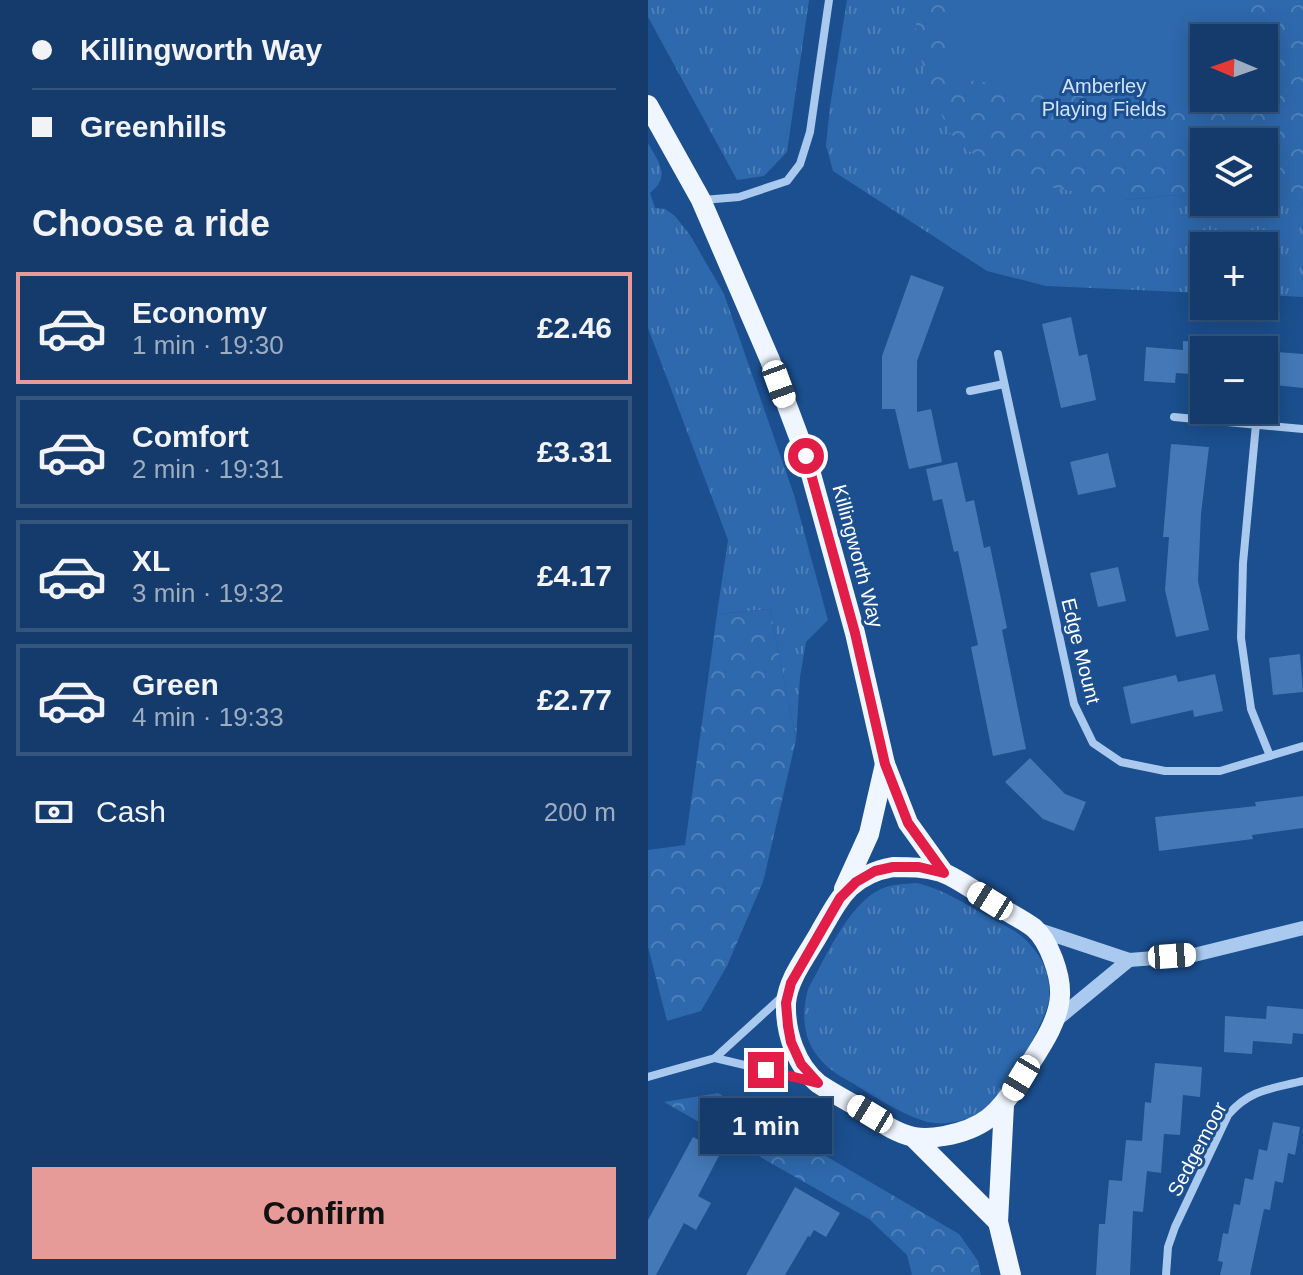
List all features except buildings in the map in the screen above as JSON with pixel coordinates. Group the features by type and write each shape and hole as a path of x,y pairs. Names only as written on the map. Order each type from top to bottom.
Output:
{"main road":[{"name":"Killingworth Way","path":"648,105 701,200 770,360 806,456 857,644 885,764 908,823 944,873"},
{"name":"Killingworth Way","path":"885,764 869,834 840,898 791,983 786,1003 791,1042 801,1064 818,1083 913,1137 998,1222"},
{"name":"Killingworth Way","path":"840,898 856,882 875,871 919,867 944,873 1036,929"},
{"path":"913,1137 931,1139 956,1134 976,1128 991,1118 1004,1105 1053,1023 1060,996 1058,974 1049,950 1036,929"},
{"path":"1004,1105 998,1222 1011,1275"}],"street":[{"path":"701,200 739,197 766,189 787,181 800,164 810,132 829,0"},
{"name":"Edge Mount","path":"998,354 1074,704 1093,743 1121,762 1165,771 1220,771 1303,746"},
{"path":"970,391 1004,384"},
{"path":"1174,417 1190,418"},
{"path":"1270,756 1251,709 1241,638 1243,563 1256,424 1303,429"},
{"name":"Killingworth Way","path":"1036,929 1129,960 1194,955 1303,928"},
{"path":"1053,1023 1129,960"},
{"path":"648,1077 715,1058 789,991"},
{"path":"715,1058 818,1083"},
{"name":"Sedgemoor","path":"1166,1275 1168,1247 1175,1227 1228,1115 1251,1094 1303,1081"}],"green space":[{"path":"648,0 809,0 787,152 764,176 737,180 648,17"},
{"path":"847,0 916,0 916,42 1124,200 1173,195 1186,198 1190,195 1190,216 1278,216 1278,177 1303,205 1303,297 1278,296 1278,232 1190,232 1190,292 1046,286 987,271 833,171 826,145"},
{"name":"Amberley Playing Fields","path":"916,0 1303,0 1303,205 1278,178 1278,128 1190,128 1190,195 1186,198 1173,195 1124,200 1042,186 970,152 949,132 916,43"},
{"path":"953,0 1240,0 1237,24 1190,24 1190,108 943,77"},
{"path":"648,143 661,169 660,181 650,193 655,208 665,209 675,216 690,235 724,294 794,495 828,620 806,642 800,677 796,740 770,609 717,614 728,540 648,328"},
{"path":"770,609 796,740 763,882 727,966 701,1011 667,1021 648,947 648,850 685,845 717,614"},
{"path":"917,883 954,897 1020,935 1041,959 1049,986 1049,999 1041,1023 1003,1089 986,1109 948,1123 913,1117 834,1072 816,1053 804,1018 808,989 830,948 858,907 881,889"},
{"path":"718,1093 959,1234 978,1261 981,1275 912,1275 907,1255 869,1219 664,1102"}],"route":[{"path":"766,1070 818,1083 801,1064 791,1042 786,1003 791,983 840,898 856,882 875,871 919,867 944,873 908,823 885,764 855,633 806,456"}]}
